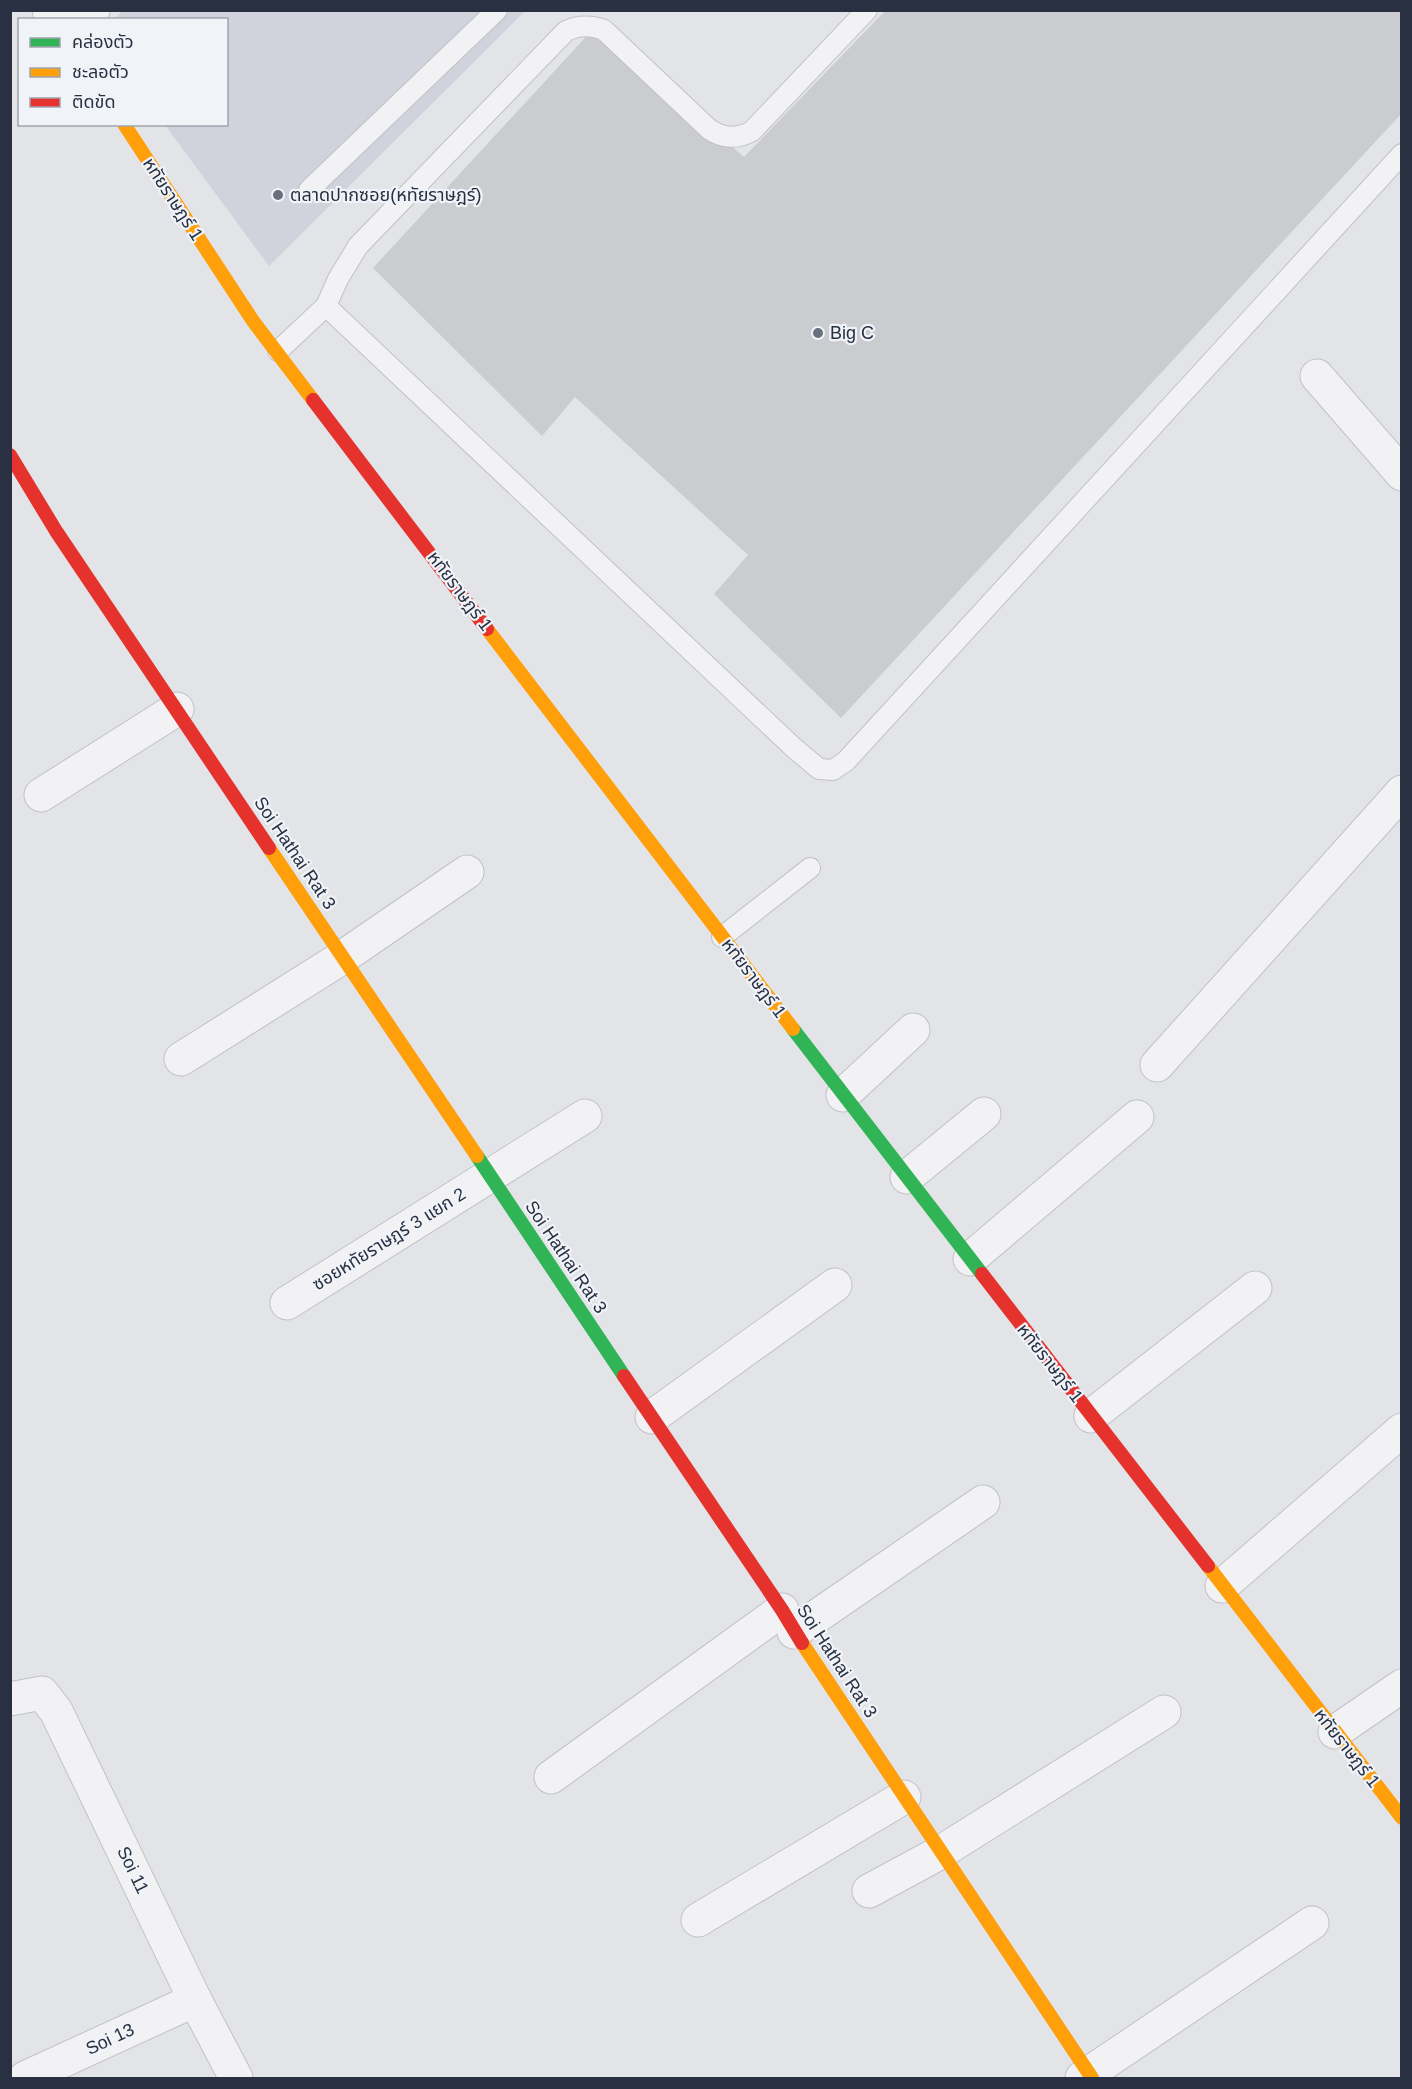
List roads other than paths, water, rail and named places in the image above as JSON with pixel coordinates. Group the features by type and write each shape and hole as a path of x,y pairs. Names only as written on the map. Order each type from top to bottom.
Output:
{"street":[{"name":"หทัยราษฎร์ 1","path":"125,126 253,321 843,1095 1401,1818"},
{"path":"1317,376 1401,474"},
{"name":"Soi Hathai Rat 3","path":"10,455 56,531 652,1417 1088,2077"},
{"path":"41,795 177,709"},
{"path":"1157,1065 1401,792"},
{"path":"182,1059 343,957 467,872"},
{"path":"843,1095 913,1030"},
{"path":"907,1177 984,1114"},
{"name":"ซอยหทัยราษฎร์ 3 แยก 2","path":"287,1303 585,1116"},
{"path":"970,1259 1137,1117"},
{"path":"652,1417 835,1285"},
{"path":"1091,1416 1255,1288"},
{"path":"1222,1586 1401,1430"},
{"path":"551,1777 788,1621 983,1502"},
{"path":"1335,1732 1401,1686"},
{"name":"Soi 11","path":"10,1699 42,1693 56,1710 195,2000 236,2079"},
{"path":"869,1891 941,1852 1164,1712"},
{"path":"698,1920 904,1797"},
{"path":"1088,2077 1312,1923"},
{"name":"Soi 13","path":"25,2079 195,2000"}],"lane":[{"path":"309,189 497,10"},
{"path":"278,351 326,306 338,279 358,246 566,31 580,26 604,30 709,129 718,135 729,137 741,136 752,131 867,10"},
{"path":"326,306 794,748 819,769 833,770 846,761 1401,154"},
{"path":"722,937 810,868"}],"place":[{"name":"ตลาดปากซอย(หทัยราษฎร์)","path":"278,195"},
{"name":"Big C","path":"818,333"}]}
